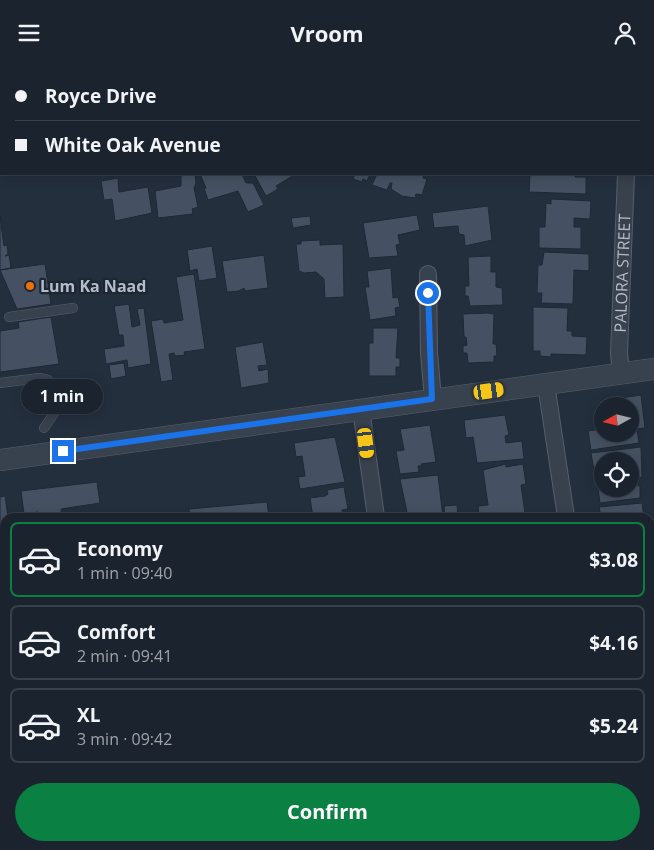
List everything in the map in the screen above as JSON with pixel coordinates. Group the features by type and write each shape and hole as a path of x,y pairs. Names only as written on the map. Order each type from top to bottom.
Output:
{"street":[{"name":"PALORA STREET","path":"621,373 619,353 626,175"},
{"path":"428,273 429,353 432,399"},
{"path":"0,460 654,369"},
{"path":"546,383 565,513"},
{"path":"362,409 375,513"}],"lane":[{"path":"9,317 73,308"},
{"path":"0,383 39,378 48,380 52,385 56,412 44,428"}],"building":[{"path":"181,175 195,175 196,183 194,188 198,207 192,209 193,214 158,218 155,191 181,186"},
{"path":"200,175 242,175 246,183 253,183 264,205 248,212 238,191 208,200 204,188 206,188"},
{"path":"255,175 294,175 276,186 278,189 266,196"},
{"path":"355,175 370,175 367,181 363,179 362,182 353,179"},
{"path":"377,175 424,175 423,178 427,179 422,195 416,194 415,198 402,196 391,189 392,183 390,183 387,190 372,185"},
{"path":"530,175 575,175 575,177 586,177 586,194 529,192"},
{"path":"118,178 119,192 148,187 152,213 115,221 112,199 104,200 101,181"},
{"path":"551,199 591,201 590,219 574,218 574,227 581,227 581,249 539,248 539,227 545,227 546,203 551,204"},
{"path":"488,206 492,240 465,246 464,235 459,234 458,226 434,228 432,213"},
{"path":"417,215 420,230 398,235 400,244 396,245 398,256 369,258 363,223"},
{"path":"0,216 4,246 7,245 8,254 5,256 9,255 11,268 0,270"},
{"path":"310,216 311,225 293,228 291,218"},
{"path":"320,240 320,245 343,244 344,297 325,298 324,279 316,272 304,273 299,271 296,244 301,244 301,241"},
{"path":"212,246 217,278 199,281 197,269 190,271 187,250"},
{"path":"544,252 589,254 589,271 574,270 573,304 541,303 542,293 537,293 538,265 542,265"},
{"path":"264,255 268,288 245,291 244,288 239,291 227,292 222,261"},
{"path":"491,256 491,272 496,272 496,287 502,288 503,305 470,306 468,296 465,296 465,286 469,286 468,257"},
{"path":"45,264 51,304 17,309 0,270"},
{"path":"391,268 393,298 398,297 400,307 395,308 396,316 370,320 365,287 369,287 367,271"},
{"path":"194,274 205,349 184,352 185,355 175,356 174,353 169,354 173,380 161,382 151,321 163,319 164,323 183,320 176,277"},
{"path":"129,304 132,327 140,325 137,309 144,308 151,364 128,368 127,360 106,364 104,349 124,346 123,335 119,335 114,306"},
{"path":"533,307 568,308 567,331 572,331 572,336 587,337 586,355 551,354 551,357 540,356 540,351 533,351"},
{"path":"463,314 494,314 493,344 496,344 497,356 494,356 494,362 468,363 467,353 463,353 463,346 467,345 466,337 464,337"},
{"path":"51,317 59,364 0,372 0,331 19,328 18,322"},
{"path":"373,328 398,328 396,358 400,358 400,367 396,367 396,376 369,376 369,343 373,343"},
{"path":"263,342 267,365 258,366 259,371 268,369 269,383 241,388 235,347"},
{"path":"124,363 126,376 111,379 109,365"},
{"path":"641,395 645,428 639,429 639,397 627,397"},
{"path":"505,415 509,435 505,436 506,443 522,441 524,459 477,463 473,437 466,438 464,420"},
{"path":"430,425 436,462 421,464 422,466 418,466 419,472 400,474 396,451 404,450 400,429"},
{"path":"594,430 594,443 639,443 591,450 588,431"},
{"path":"335,437 345,482 300,489 298,477 305,476 302,456 296,457 294,443"},
{"path":"641,447 642,477 639,478 639,452 599,452"},
{"path":"591,453 594,453 594,471"},
{"path":"506,464 506,467 523,464 526,484 521,485 525,513 479,513 478,506 488,505 483,470"},
{"path":"438,475 443,513 407,513 400,479"},
{"path":"97,482 100,503 61,509 62,513 24,513 21,491"},
{"path":"640,485 640,498 600,503 599,497 639,497"},
{"path":"344,487 348,509 342,510 342,513 312,513 310,498 325,496 328,494 327,490"},
{"path":"5,496 7,513 0,513 0,497"},
{"path":"267,502 268,513 190,513 189,509"},
{"path":"642,503 643,513 600,513 599,507"},
{"path":"457,505 458,513 445,513 444,506"}],"place":[{"name":"Lum Ka Naad","path":"30,286"}],"route":[{"path":"63,451 432,399 428,293"}]}
